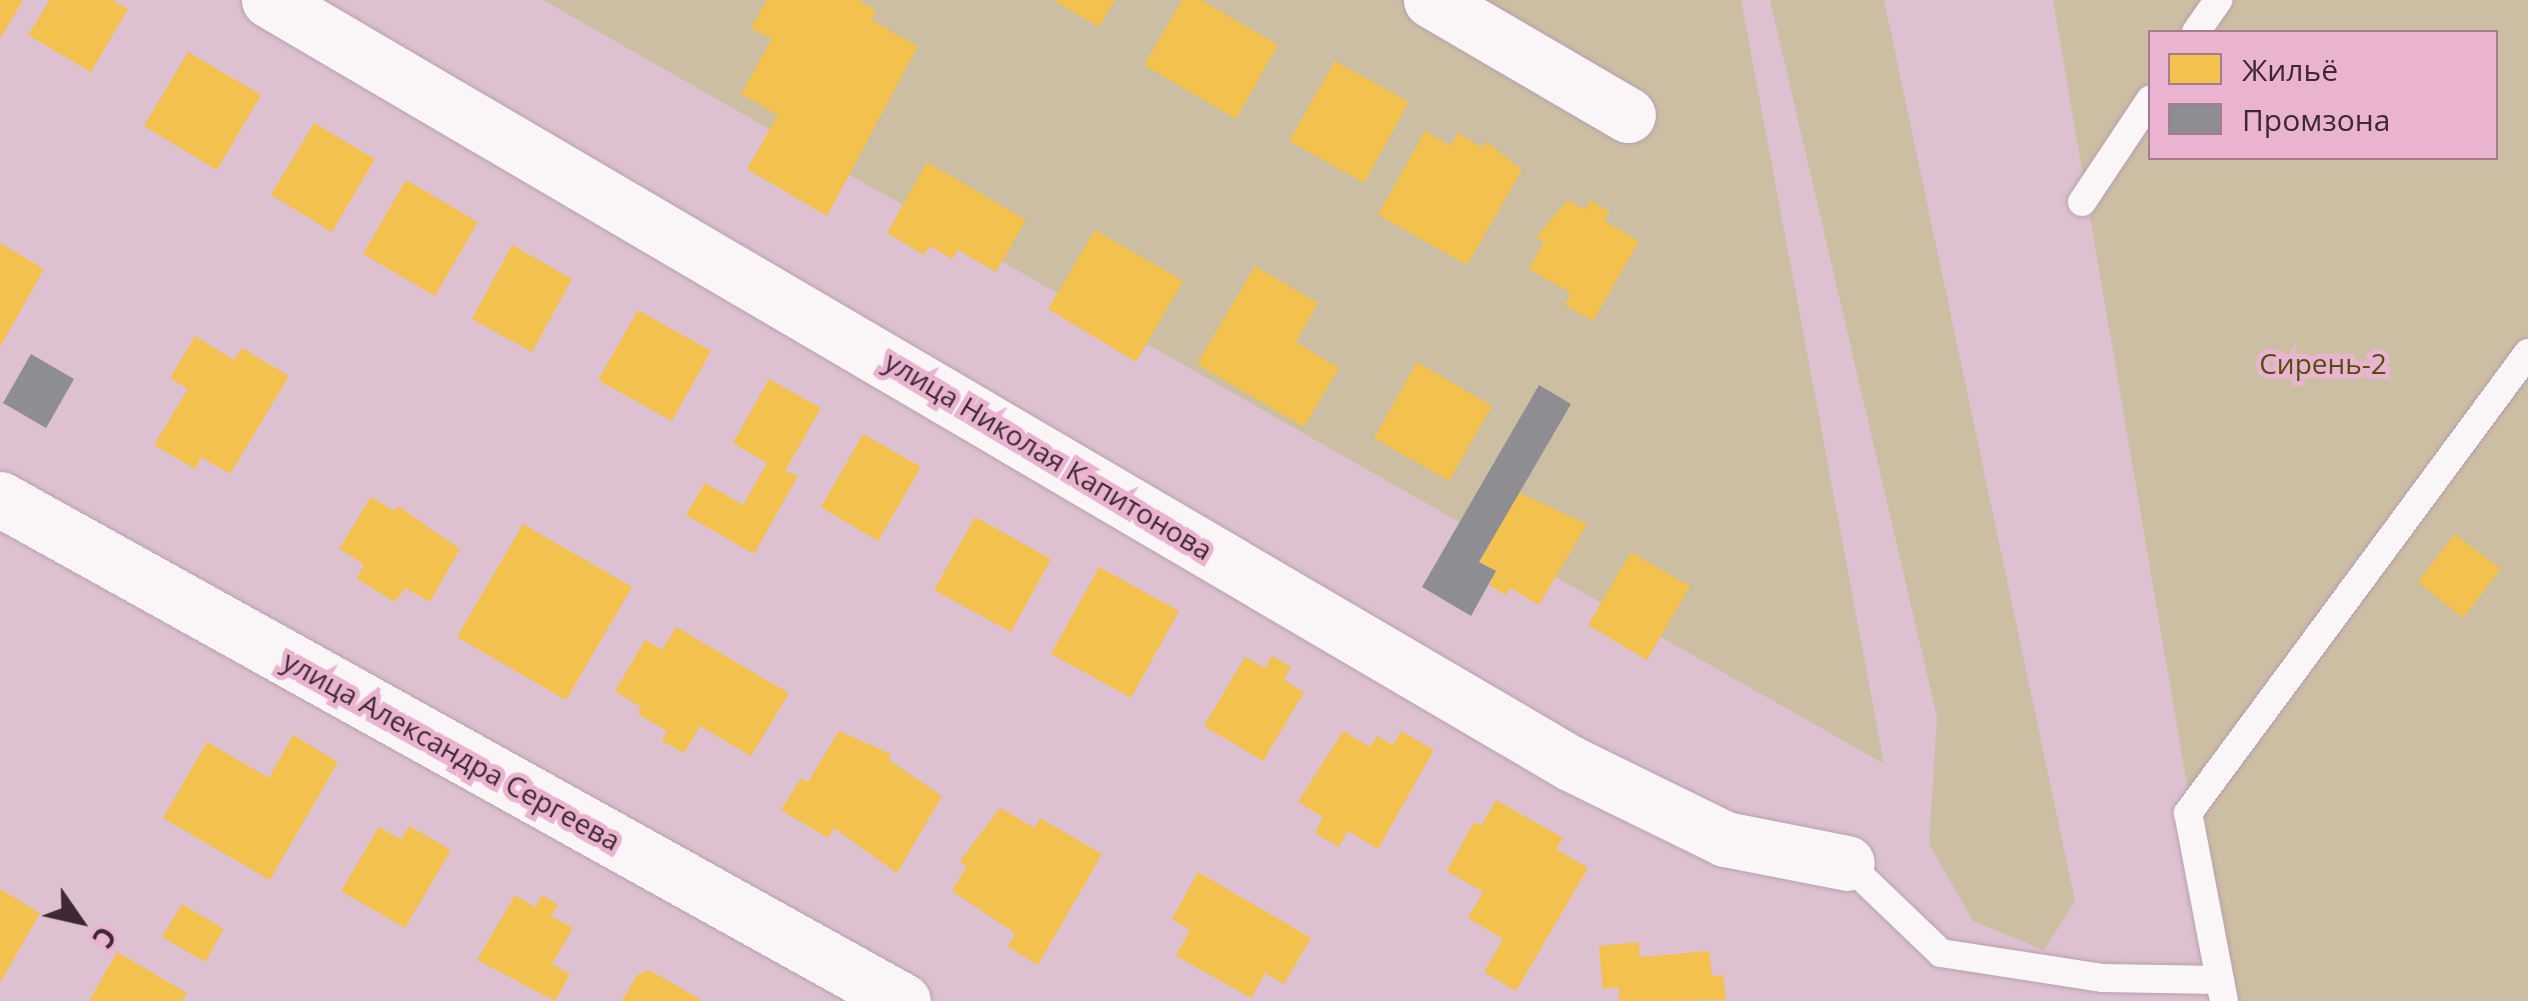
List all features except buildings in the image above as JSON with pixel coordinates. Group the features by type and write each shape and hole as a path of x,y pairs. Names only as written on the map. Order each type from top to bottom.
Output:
{"street":[{"name":"улица Николая Капитонова","path":"269,0 1570,763 1725,838 1848,864"},
{"path":"1432,0 1628,115"},
{"name":"улица Александра Сергеева","path":"0,499 904,1001"}],"lane":[{"path":"2197,30 2218,0"},
{"path":"2082,202 2148,103"},
{"path":"1848,864 1941,953 2103,978 2222,991 2188,813 2528,352"}],"green space":[{"path":"543,0 1741,0 1884,764"},
{"path":"1770,0 1884,0 2075,901 2044,950 1973,921 1929,844 1937,717"},
{"name":"Сирень-2","path":"2053,0 2528,0 2528,1001 2224,1001"}]}
